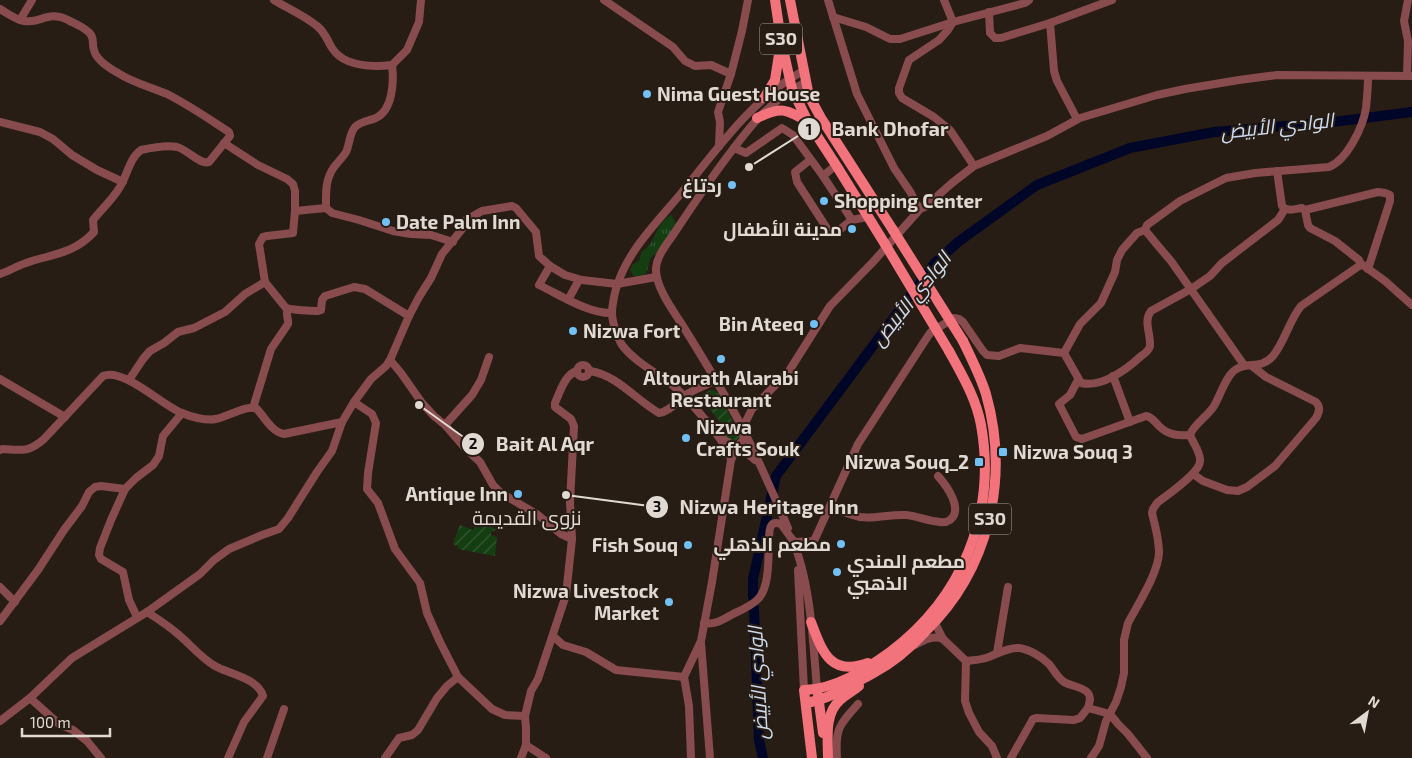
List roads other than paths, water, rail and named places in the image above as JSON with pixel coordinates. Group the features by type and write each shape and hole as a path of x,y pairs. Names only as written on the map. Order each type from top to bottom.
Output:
{"main road":[{"name":"S30","path":"775,0 781,40 792,89 808,122 949,352 970,392 981,424 984,456 984,489 973,539 965,561 948,593 924,621 897,646 872,665 851,677 817,689 804,690"},
{"name":"S30","path":"790,0 809,96 820,118 963,341 985,393 992,419 996,457 995,488 989,523 973,567 956,596 935,623 886,666 818,701 806,703"},
{"path":"764,98 774,80 781,40"},
{"path":"757,118 770,112 784,110 808,122"},
{"path":"811,622 822,649 828,657 837,664 849,668 874,660 897,646"},
{"path":"827,758 828,723 838,701 886,666"},
{"path":"817,689 827,758"},
{"path":"804,690 812,758"}],"street":[{"path":"20,20 32,0"},
{"path":"274,0 317,25 333,50 346,61 354,64 383,66 392,65 407,50 419,22 421,0"},
{"path":"604,0 673,47 685,61 695,66 711,65 731,74"},
{"path":"719,146 720,122 718,112 731,74 748,0"},
{"path":"837,0 829,4 857,94 894,168 916,204 921,208"},
{"path":"944,0 953,22"},
{"path":"833,17 866,27 890,39 900,39 953,22 1025,3 1029,0"},
{"path":"989,12 990,34 995,38 1001,38 1050,23 1112,0"},
{"path":"730,460 743,440 745,423 752,409 789,371 830,306 873,262 921,208 925,207 974,166 1047,136 1077,119 1157,95 1185,89 1250,78 1291,74 1409,76 1408,40 1404,20 1408,0"},
{"path":"0,9 20,20 34,21 54,16 84,29 91,35 94,50 99,60 118,74 169,95 227,130 230,134 206,164 190,153 176,147 140,150 132,161 119,189 93,220 94,232 81,244 75,248 26,263 0,274"},
{"path":"953,22 939,40 909,60 899,93 902,98 934,116 950,130 974,166"},
{"path":"1050,23 1054,71 1057,81 1077,119"},
{"path":"326,208 327,180 346,152 353,130 357,125 378,117 384,111 393,84 392,65"},
{"path":"710,758 701,641 712,582 730,460 729,452 719,436 674,386 626,350 618,336 612,313 617,284 632,254 737,124 764,98 803,70"},
{"path":"1064,353 1080,324 1101,303 1115,272 1116,260 1122,250 1137,233 1145,230 1148,225 1180,201 1226,178 1255,173 1329,167 1340,160 1350,148 1366,110 1368,76"},
{"path":"806,82 774,102 757,118 694,202 660,255 656,268 656,277 666,300 734,412 794,542 805,586 811,622 817,689"},
{"path":"0,122 40,132 53,139 72,155 97,170 123,182"},
{"path":"720,122 726,126 737,124"},
{"path":"734,148 746,153 782,128 793,135 852,220"},
{"path":"224,143 262,168 290,181 294,187 295,211 293,233 267,236 260,240 259,244 265,282 288,309 318,311 325,296 349,288 360,287 409,316"},
{"path":"810,160 795,172 797,182 828,230 834,234 852,220 867,217"},
{"path":"823,176 836,165"},
{"path":"1277,171 1282,206 1289,210 1302,208 1305,210 1378,192 1390,195 1390,201 1368,269"},
{"path":"0,721 30,698 72,658 147,612 200,574 229,549 278,529 288,518 332,451 342,422 354,402 371,379 390,360 409,316 434,273 442,254 463,228 466,220 472,215 482,211 512,206 519,210 534,228 537,254 550,266 578,280 617,284 656,277"},
{"path":"295,211 326,208 332,213 393,231 431,235 452,242"},
{"path":"1064,353 1081,384 1093,384 1128,368 1148,351 1150,346 1148,317 1151,311 1210,276 1222,263 1278,220 1285,209"},
{"path":"1305,210 1310,228 1335,241 1351,253 1360,263 1412,305"},
{"path":"1145,230 1171,260 1248,365 1266,377 1316,402 1318,405 1319,411 1316,418 1275,466 1238,492 1203,481 1193,474"},
{"path":"1091,758 1099,746 1106,721 1116,702 1124,672 1125,659 1123,648 1126,631 1159,558 1153,509 1157,503 1193,474 1200,464 1201,459 1190,435 1191,431 1208,415 1233,371 1248,365 1259,365 1272,357 1301,306 1359,266 1360,263"},
{"path":"550,266 539,285 593,311 612,313"},
{"path":"568,300 578,280"},
{"path":"129,380 150,351 178,332 194,328 225,312 233,307 245,294 265,282"},
{"path":"253,408 271,348 288,324 288,309"},
{"path":"794,542 814,540 858,444 931,332 954,318 963,322 983,352 988,355 999,356 1020,348 1064,353"},
{"path":"445,425 472,395 481,380 489,357"},
{"path":"390,360 422,404 480,462 493,485 501,493 538,515 561,534 572,539"},
{"path":"521,758 526,745 525,716 531,691 538,679 566,595 572,539 570,502 574,426 571,419 555,408 555,402 569,376 577,371 578,375 584,377 590,371 601,372 659,413 670,408 683,397 716,380"},
{"path":"0,450 27,450 35,447 103,376 110,374 129,380 182,413 206,419 215,419 247,408 253,408 257,409 274,430 284,434 342,422"},
{"path":"1113,376 1130,422"},
{"path":"0,379 64,417"},
{"path":"1078,380 1070,395 1059,404 1076,437 1082,439 1146,416 1149,416 1164,431 1173,435 1190,435"},
{"path":"354,402 372,414 376,423 367,489 378,503 395,549 420,583 427,613 458,677 492,709 505,714 525,716"},
{"path":"734,412 745,412 752,409"},
{"path":"137,617 129,600 123,572 101,559 98,552 125,490 136,478 153,465 159,456 163,436 182,413"},
{"path":"719,436 753,458 763,472"},
{"path":"830,507 859,517 903,515 939,522 949,521 954,516 954,500 946,485 938,476"},
{"path":"0,621 38,570 82,506 89,492 101,486 125,490"},
{"path":"704,623 716,623 759,598 765,586 768,568 769,535 773,524 781,524 794,542"},
{"path":"798,555 804,690"},
{"path":"997,653 1008,587"},
{"path":"0,588 15,602"},
{"path":"147,612 169,625 210,663 246,679 257,686 263,693 263,696 244,722 228,758"},
{"path":"935,623 943,639 966,660 966,700 969,713 980,732 992,746 997,758"},
{"path":"552,636 564,644 586,652 616,670 684,677"},
{"path":"911,646 932,638 938,637 943,639"},
{"path":"691,758 689,706 684,677 701,641"},
{"path":"966,660 985,658 1010,648 1025,649 1049,664 1060,678 1067,683 1089,694 1088,708 1080,718 1074,720 1034,719 1012,758"},
{"path":"385,758 399,738 412,735 418,730 437,698 458,677"},
{"path":"30,698 59,724 73,730 87,741 100,758"},
{"path":"836,758 836,739 839,728 858,704"},
{"path":"1088,708 1110,714 1147,758"},
{"path":"267,758 284,709"},
{"path":"526,745 546,758"}],"waterway":[{"name":"الوادي الأبيض","path":"753,597 753,579 776,476 934,264 958,242 1037,185 1130,148 1214,132 1333,122 1412,112"},
{"name":"الوادي الأبيض","path":"754,608 759,740 763,758"}],"place":[{"name":"Nima Guest House","path":"647,94"},
{"name":"Bank Dhofar","path":"749,167"},
{"name":"ردتاغ","path":"732,185"},
{"name":"Shopping Center","path":"824,201"},
{"name":"Date Palm Inn","path":"386,222"},
{"name":"مدينة الأطفال","path":"852,229"},
{"name":"Bin Ateeq","path":"814,324"},
{"name":"Nizwa Fort","path":"573,331"},
{"name":"Altourath Alarabi Restaurant","path":"721,359"},
{"name":"Bait Al Aqr","path":"419,405"},
{"name":"Nizwa Crafts Souk","path":"686,438"},
{"name":"Nizwa Souq 3","path":"1003,452"},
{"name":"Nizwa Souq_2","path":"979,462"},
{"name":"Antique Inn","path":"518,494"},
{"name":"Nizwa Heritage Inn","path":"566,495"},
{"name":"مطعم الذهلي","path":"841,544"},
{"name":"Fish Souq","path":"688,545"},
{"name":"مطعم المندي الذهبي","path":"837,572"},
{"name":"Nizwa Livestock Market","path":"669,602"}],"district":[{"name":"نزوى القديمة","path":"527,518"}]}
